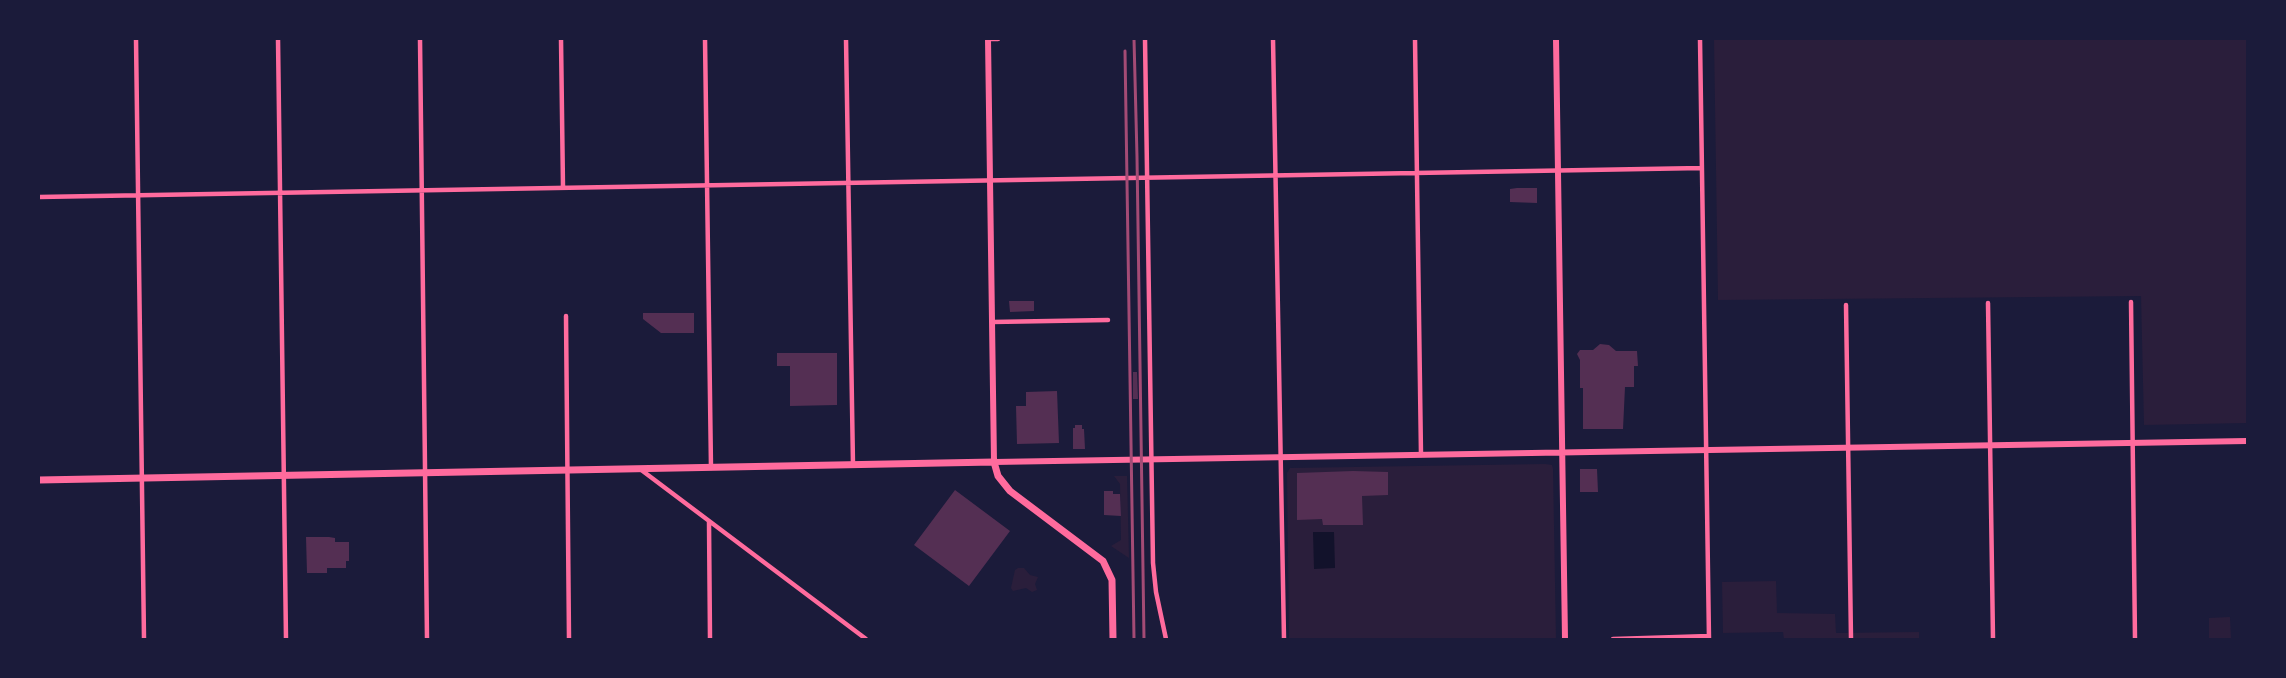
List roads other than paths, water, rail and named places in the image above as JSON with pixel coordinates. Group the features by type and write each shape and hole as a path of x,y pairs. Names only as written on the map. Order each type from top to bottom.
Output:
{"main road":[{"path":"39,480 994,462 998,476 1010,491 1096,555 1110,572 1113,639"}],"street":[{"path":"136,39 144,639"},
{"path":"278,39 286,639"},
{"path":"420,39 427,639"},
{"path":"561,39 563,188"},
{"path":"705,39 711,468"},
{"path":"846,39 853,465"},
{"path":"998,39 988,39 994,462 2247,441"},
{"path":"1145,39 1154,577 1166,639"},
{"path":"1273,39 1284,639"},
{"path":"1415,39 1421,455"},
{"path":"1556,39 1565,639"},
{"path":"1613,639 1709,638 1700,39"},
{"path":"39,197 1702,168"},
{"path":"2131,302 2135,639"},
{"path":"1988,303 1993,639"},
{"path":"1846,304 1851,639"},
{"path":"566,316 569,639"},
{"path":"992,322 1108,320"},
{"path":"640,469 866,639"},
{"path":"709,522 710,639"}],"railway":[{"path":"1134,39 1144,639"},
{"path":"1125,51 1134,639"}]}
